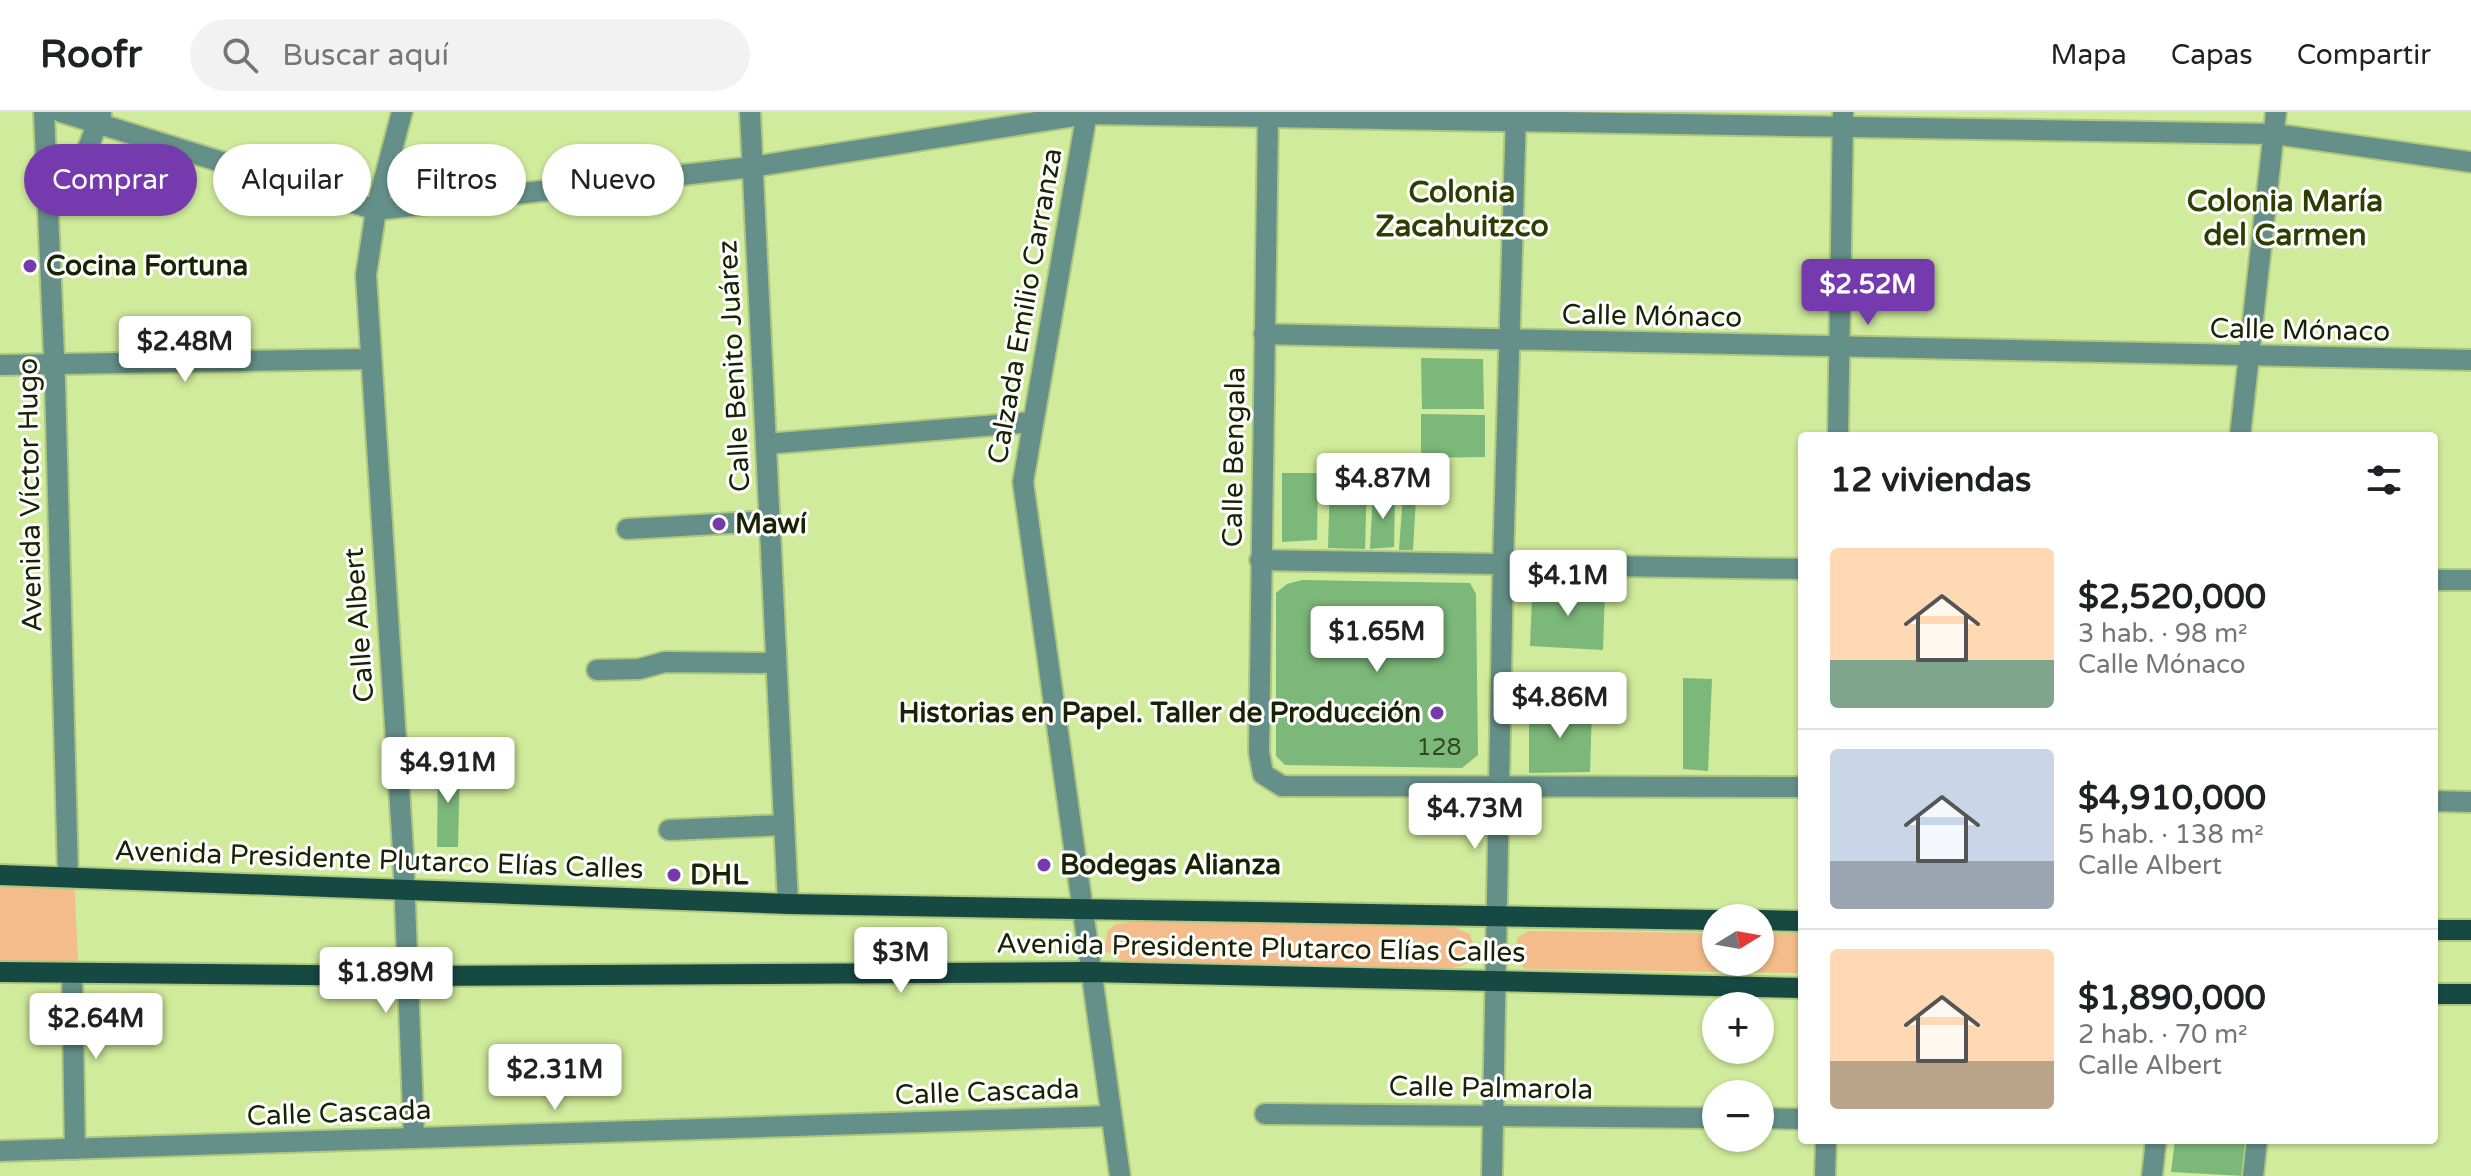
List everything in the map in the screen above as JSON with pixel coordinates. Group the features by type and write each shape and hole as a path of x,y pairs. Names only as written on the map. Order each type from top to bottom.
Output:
{"main road":[{"name":"Avenida Presidente Plutarco Elías Calles","path":"0,875 788,904 1702,920"},
{"path":"1774,920 1798,921"},
{"path":"2438,930 2471,930"},
{"name":"Avenida Presidente Plutarco Elías Calles","path":"0,972 406,976 1090,972 1798,988"},
{"path":"2438,994 2471,994"}],"street":[{"name":"Avenida Víctor Hugo","path":"44,112 46,144"},
{"path":"61,112 100,118 376,210 752,167 1087,113 1268,118 1842,121 2274,134 2471,162"},
{"name":"Calle Albert","path":"402,112 376,210 366,275 404,890 414,1138"},
{"name":"Calle Benito Juárez","path":"750,112 788,904"},
{"path":"2241,432 2276,112"},
{"name":"Calzada Emilio Carranza","path":"1087,113 1023,482 1120,1176"},
{"path":"1492,1176 1515,117"},
{"path":"90,144 100,118"},
{"name":"Calle Bengala","path":"1268,118 1260,560 1259,752 1263,774 1282,786 1499,787"},
{"path":"1838,432 1842,121"},
{"name":"Avenida Víctor Hugo","path":"49,216 68,876"},
{"name":"Calle Mónaco","path":"1264,334 2250,358 2471,360"},
{"path":"0,365 369,359"},
{"path":"766,444 1033,422"},
{"path":"627,529 770,521"},
{"path":"1260,560 1798,569"},
{"path":"2438,580 2471,580"},
{"path":"597,670 639,669 665,662 776,663"},
{"path":"1499,787 1798,787"},
{"path":"2438,801 2471,802"},
{"path":"669,830 784,825"},
{"path":"72,973 75,1149"},
{"name":"Calle Palmarola","path":"1265,1114 1702,1118"},
{"name":"Calle Cascada","path":"0,1151 1111,1116"},
{"path":"1774,1118 1798,1119"},
{"path":"1825,1176 1826,1144"},
{"path":"2152,1176 2156,1144"},
{"path":"2253,1176 2257,1144"}],"shaded area":[{"path":"0,875 74,877 78,961 0,961"},
{"path":"1141,921 1453,927 1470,934 1476,954 1472,960 1459,966 1421,969 1125,962 1104,950 1108,930 1116,924"},
{"path":"1528,931 1702,933 1702,972 1526,969 1515,961 1517,938"},
{"path":"1774,933 1798,933 1798,973 1774,973"}],"building":[{"path":"1421,358 1483,359 1484,409 1422,409"},
{"path":"1421,414 1485,415 1485,457 1421,458"},
{"path":"1282,473 1318,473 1317,540 1282,542"},
{"path":"1330,480 1367,481 1365,549 1328,548"},
{"path":"1373,492 1395,494 1394,547 1370,549"},
{"path":"1403,495 1416,498 1413,550 1399,550"},
{"path":"1302,580 1470,583 1476,594 1478,755 1462,768 1285,765 1276,756 1276,593 1287,584"},
{"path":"1550,585 1605,589 1603,650 1530,646 1532,598"},
{"path":"1683,678 1712,679 1708,771 1683,769"},
{"path":"1529,707 1592,708 1590,772 1529,773"},
{"path":"438,764 460,764 458,847 437,847"},
{"path":"2174,1144 2245,1144 2244,1176 2171,1172"}],"place":[{"name":"Cocina Fortuna","path":"30,266"},
{"name":"Mawí","path":"719,524"},
{"name":"Historias en Papel. Taller de Producción","path":"1437,713"},
{"name":"Bodegas Alianza","path":"1044,865"},
{"name":"DHL","path":"674,875"}],"district":[{"name":"Colonia Zacahuitzco","path":"1462,209"},
{"name":"Colonia María del Carmen","path":"2285,218"}]}
